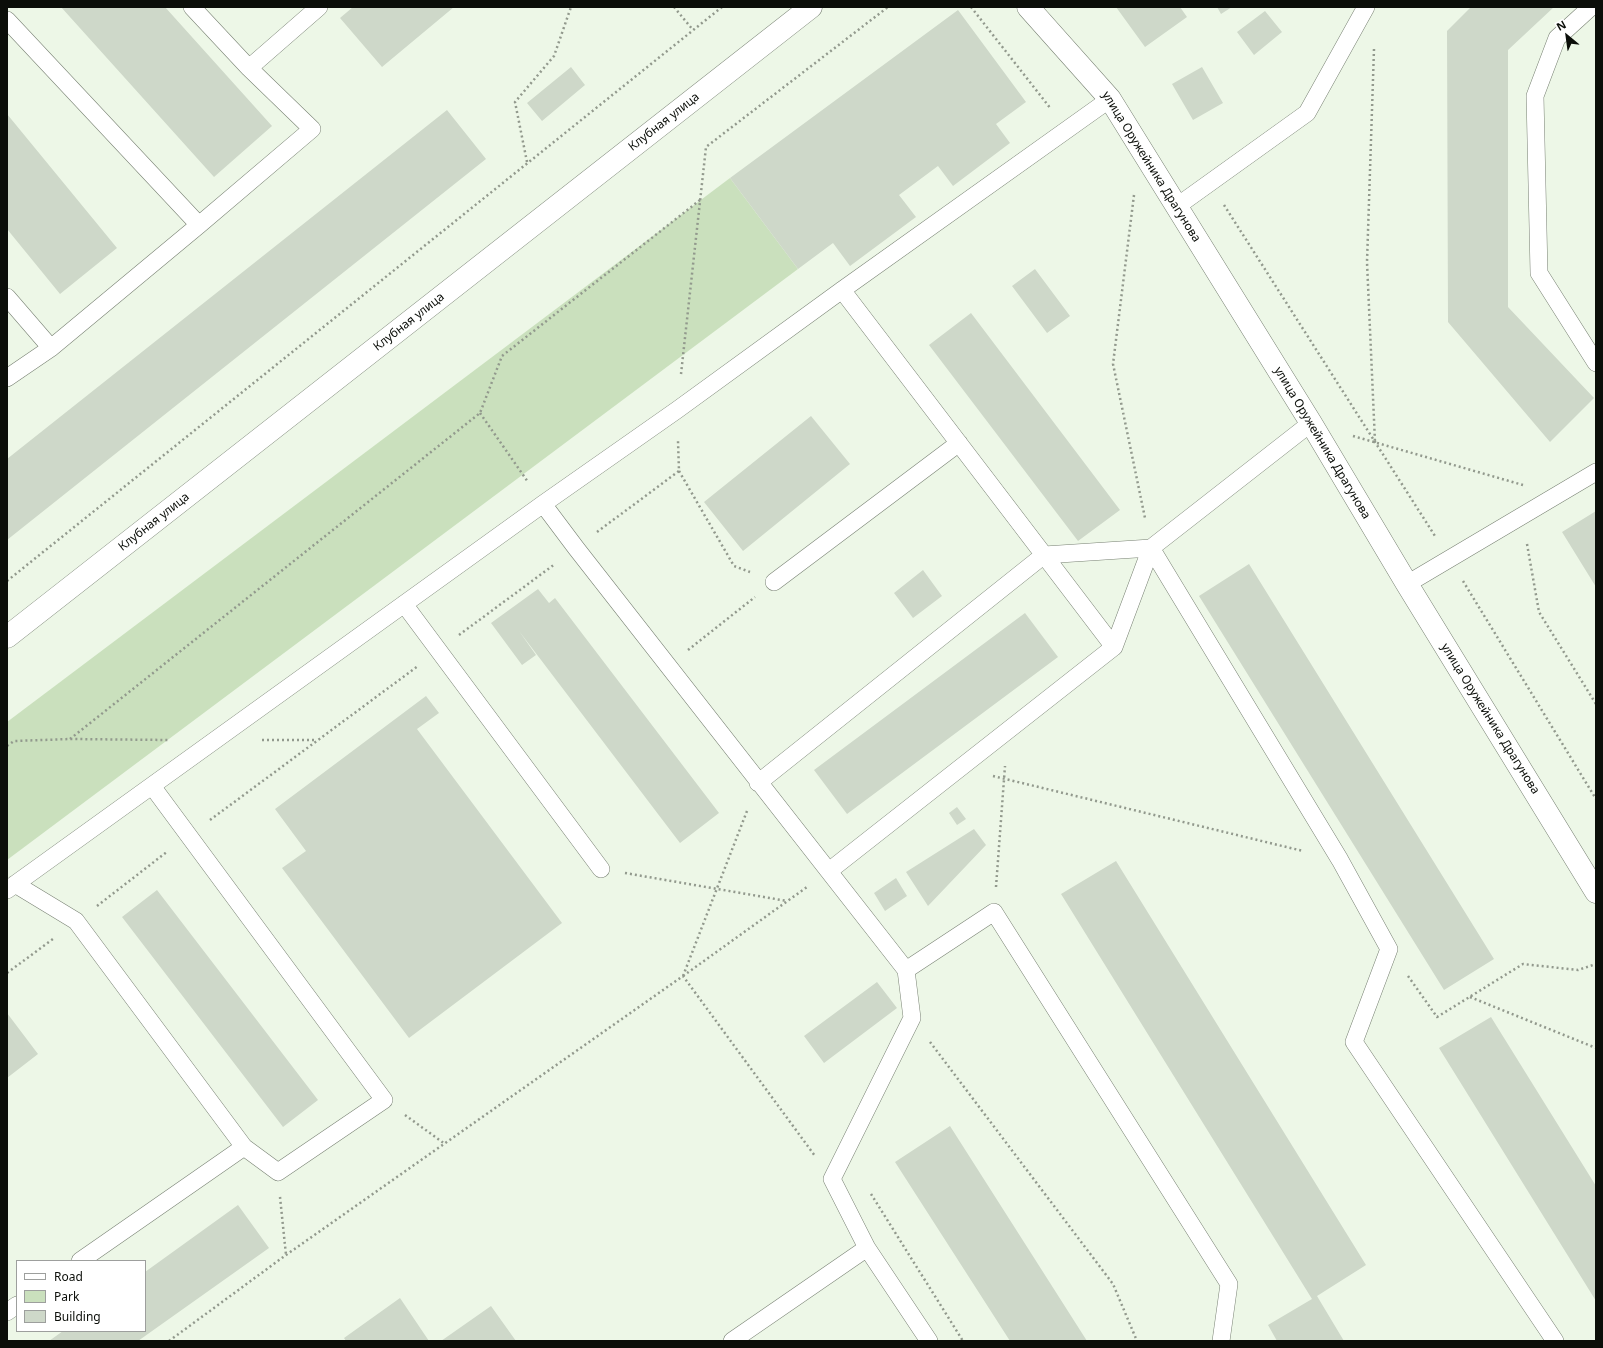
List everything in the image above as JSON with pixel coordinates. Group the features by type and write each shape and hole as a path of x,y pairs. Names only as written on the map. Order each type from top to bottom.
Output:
{"street":[{"name":"Клубная улица","path":"7,637 811,7"},
{"name":"улица Оружейника Драгунова","path":"1028,7 1110,99 1311,423 1407,584 1596,892"}],"lane":[{"path":"7,378 51,348 312,129 249,68 192,7"},
{"path":"249,68 319,7"},
{"path":"1176,206 1306,113 1366,7"},
{"path":"1591,7 1557,38 1535,96 1539,273 1596,363"},
{"path":"7,20 199,225"},
{"path":"152,786 384,1100 278,1172 244,1147 76,921 11,887 543,504 677,410 842,290 1110,99"},
{"path":"842,290 1114,647"},
{"path":"7,297 51,348"},
{"path":"829,871 1114,647 1151,548 1311,423"},
{"path":"774,582 959,443"},
{"path":"1407,584 1596,472"},
{"path":"543,504 758,783 906,970 912,1018 832,1179 867,1248 929,1341"},
{"path":"758,783 1044,555 1151,548"},
{"path":"1151,548 1340,860 1389,949 1354,1042 1555,1341"},
{"path":"404,604 601,869"},
{"path":"906,970 994,912 1229,1284 1221,1341"},
{"path":"81,1260 244,1147"},
{"path":"732,1341 867,1248"},
{"path":"7,1312 16,1306"}],"path":[{"path":"527,162 515,102 554,56 570,7"},
{"path":"674,7 693,30"},
{"path":"7,581 527,162 722,7"},
{"path":"668,666 774,582 734,566 679,471 677,410 706,147 888,7"},
{"path":"970,7 1058,118 1074,125"},
{"path":"1374,47 1367,262 1375,442"},
{"path":"1210,182 1449,559 1596,800"},
{"path":"1134,195 1113,364 1151,548"},
{"path":"70,739 480,414 502,356 701,200"},
{"path":"480,414 543,504"},
{"path":"1311,423 1558,495"},
{"path":"7,973 316,740 679,471"},
{"path":"1521,516 1539,612 1596,704"},
{"path":"994,912 1008,731"},
{"path":"7,746 14,741 70,739 316,740"},
{"path":"960,768 1340,860"},
{"path":"683,976 758,783"},
{"path":"601,869 787,901"},
{"path":"169,1341 286,1256 683,976 829,871"},
{"path":"1389,949 1437,1017 1523,964 1578,970 1596,964"},
{"path":"683,976 832,1179"},
{"path":"1469,997 1596,1048"},
{"path":"912,1018 1113,1284 1137,1341"},
{"path":"384,1100 445,1144"},
{"path":"278,1172 286,1256"},
{"path":"871,1193 963,1341"}],"green space":[{"path":"730,178 798,269 7,860 7,722"}],"building":[{"path":"61,7 165,7 272,126 214,177"},
{"path":"353,7 454,7 382,67 340,18"},
{"path":"1116,7 1180,7 1187,17 1145,47"},
{"path":"1217,7 1232,7 1221,14"},
{"path":"1471,7 1554,7 1508,50 1508,307 1594,398 1550,442 1448,322 1447,31"},
{"path":"958,10 1026,102 996,124 1010,143 953,186 938,166 899,195 916,217 850,266 833,243 798,269 730,178"},
{"path":"1265,11 1282,32 1254,55 1237,32"},
{"path":"571,67 585,85 542,121 527,103"},
{"path":"1202,67 1223,103 1193,120 1172,84"},
{"path":"447,110 486,159 7,540 7,459"},
{"path":"7,114 117,248 60,294 7,229"},
{"path":"1035,269 1070,316 1047,333 1012,286"},
{"path":"971,313 1120,510 1078,541 929,345"},
{"path":"811,416 850,464 743,551 704,502"},
{"path":"1596,511 1596,587 1562,532"},
{"path":"1249,564 1494,959 1444,990 1199,596"},
{"path":"923,570 942,596 913,618 894,593"},
{"path":"538,589 549,603 555,598 719,813 680,843 519,631 536,655 522,665 491,623"},
{"path":"1025,613 1058,657 847,814 814,770"},
{"path":"426,696 439,713 417,729 562,923 409,1038 282,868 306,851 275,809"},
{"path":"957,807 966,819 957,825 949,813"},
{"path":"974,829 986,845 928,906 906,872"},
{"path":"1116,861 1366,1265 1317,1296 1344,1341 1277,1341 1268,1325 1312,1299 1061,894"},
{"path":"896,878 907,896 885,911 874,893"},
{"path":"157,890 318,1100 283,1127 122,917"},
{"path":"877,982 897,1008 824,1063 804,1036"},
{"path":"7,1013 38,1054 7,1078"},
{"path":"1491,1017 1596,1186 1596,1301 1439,1048"},
{"path":"950,1126 1087,1341 1010,1341 895,1162"},
{"path":"238,1205 269,1248 138,1341 49,1341 62,1332 146,1332 146,1271"},
{"path":"400,1298 429,1341 346,1341 344,1338"},
{"path":"491,1306 516,1341 441,1341"}]}
